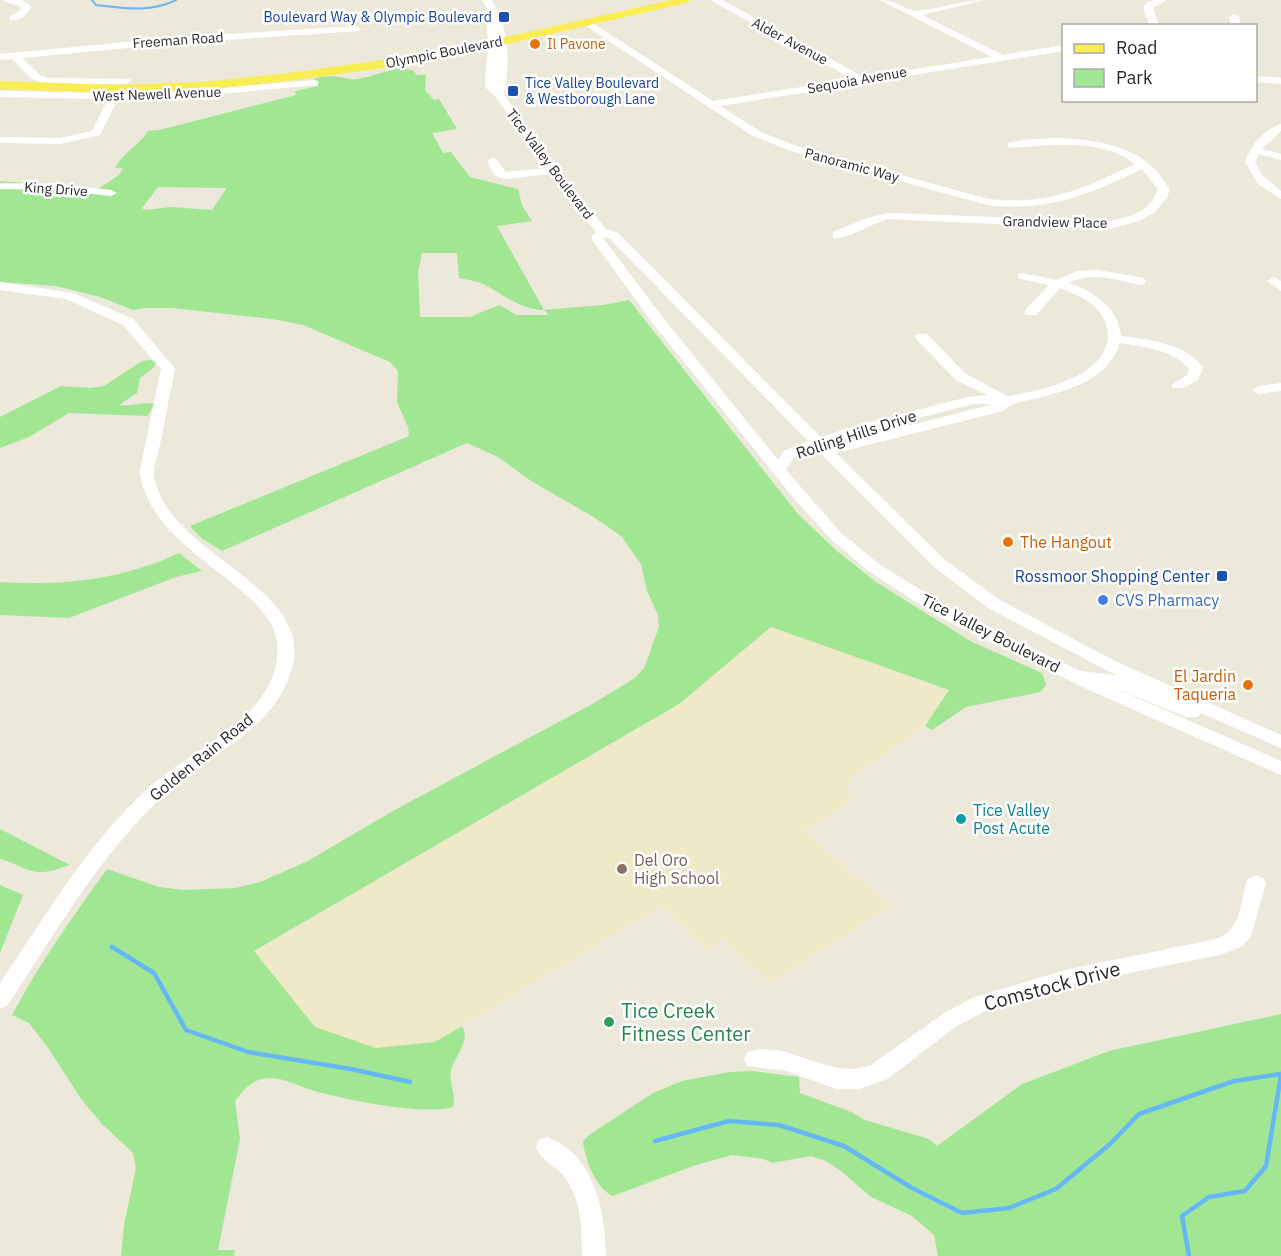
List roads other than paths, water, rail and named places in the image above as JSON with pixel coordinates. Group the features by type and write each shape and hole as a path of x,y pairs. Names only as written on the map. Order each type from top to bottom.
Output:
{"main road":[{"name":"Olympic Boulevard","path":"342,69 660,0"},
{"name":"Olympic Boulevard","path":"0,85 108,89 164,88 249,81 446,54 499,36 585,22 686,0"},
{"path":"446,54 481,50 487,51 490,56"}],"street":[{"path":"7,0 18,1 26,6 24,12 13,18"},
{"path":"487,0 493,12 499,36 500,90"},
{"path":"885,0 1002,57"},
{"path":"914,14 980,0"},
{"path":"1154,24 1148,8 1149,5 1162,0"},
{"name":"Alder Avenue","path":"717,1 862,80"},
{"path":"493,12 491,21 499,36"},
{"name":"Panoramic Way","path":"585,22 757,134 793,148 987,202 1012,206 1046,203 1075,196 1144,164"},
{"name":"Freeman Road","path":"0,57 158,41 356,29"},
{"name":"Tice Valley Boulevard","path":"499,36 490,56 491,88 500,90 554,170 602,232 614,236 939,563 994,604 1073,648 1281,742"},
{"name":"Sequoia Avenue","path":"711,104 1062,48"},
{"path":"16,57 36,77 47,81 126,81"},
{"path":"1257,79 1281,81"},
{"name":"West Newell Avenue","path":"0,94 114,97 209,94 314,83"},
{"path":"0,140 48,142 87,137 96,133 114,97"},
{"path":"1281,127 1263,139 1250,162 1253,173 1264,185 1281,196"},
{"name":"Grandview Place","path":"837,235 871,220 888,216 1109,225 1131,220 1150,212 1161,201 1164,189 1158,177 1144,164 1108,147 1083,142 1056,141 1012,145"},
{"path":"1255,150 1281,157"},
{"path":"492,161 498,173 504,176 554,170"},
{"name":"King Drive","path":"0,186 57,187 111,193"},
{"name":"Tice Valley Boulevard","path":"602,232 597,238 656,318 751,436 823,523 873,567 945,613 1093,685 1281,768"},
{"path":"1031,312 1058,284 1081,275 1096,273 1140,281"},
{"path":"1024,276 1076,290 1104,310 1112,322 1117,339 1174,345 1196,367 1193,377 1178,385"},
{"name":"Golden Rain Road","path":"0,286 69,296 128,322 168,369 147,475 160,509 181,536 273,611 285,637 287,657 279,681 254,717 223,742 179,772 144,803 97,859 0,1000"},
{"path":"922,337 961,378 1007,400"},
{"name":"Rolling Hills Drive","path":"824,447 860,429 972,400 987,398 1007,400 1064,386 1099,369 1112,354 1117,339"},
{"path":"1259,390 1281,387"},
{"name":"Rolling Hills Drive","path":"787,456 796,450 880,438 998,408 1007,400"},
{"path":"794,416 828,429 860,429"},
{"path":"751,436 787,456 779,470"},
{"path":"858,481 852,459 880,438"},
{"path":"1073,648 1078,676 1110,679 1179,709 1202,716 1226,718"},
{"name":"Comstock Drive","path":"755,1059 787,1062 836,1078 860,1079 879,1072 950,1020 979,1004 1069,977 1210,949 1236,940 1244,930 1256,883"},
{"path":"547,1147 575,1171 588,1197 593,1214 594,1256"}],"waterway":[{"path":"92,0 96,5 136,8 156,7 176,0"},
{"path":"112,947 154,973 186,1030 248,1052 351,1069 410,1082"},
{"path":"655,1141 729,1121 779,1125 844,1146 912,1188 962,1213 1009,1208 1056,1189 1110,1144 1139,1114 1234,1081 1281,1074"},
{"path":"1189,1256 1182,1216 1209,1197 1245,1191 1266,1166 1281,1075"}],"place":[{"name":"Boulevard Way & Olympic Boulevard","path":"504,17"},
{"name":"Il Pavone","path":"535,44"},
{"name":"Tice Valley Boulevard & Westborough Lane","path":"513,91"},
{"name":"The Hangout","path":"1008,542"},
{"name":"Rossmoor Shopping Center","path":"1222,576"},
{"name":"CVS Pharmacy","path":"1103,600"},
{"name":"El Jardin Taqueria","path":"1248,685"},
{"name":"Tice Valley Post Acute","path":"961,819"},
{"name":"Del Oro High School","path":"622,869"},
{"name":"Tice Creek Fitness Center","path":"609,1022"}]}
